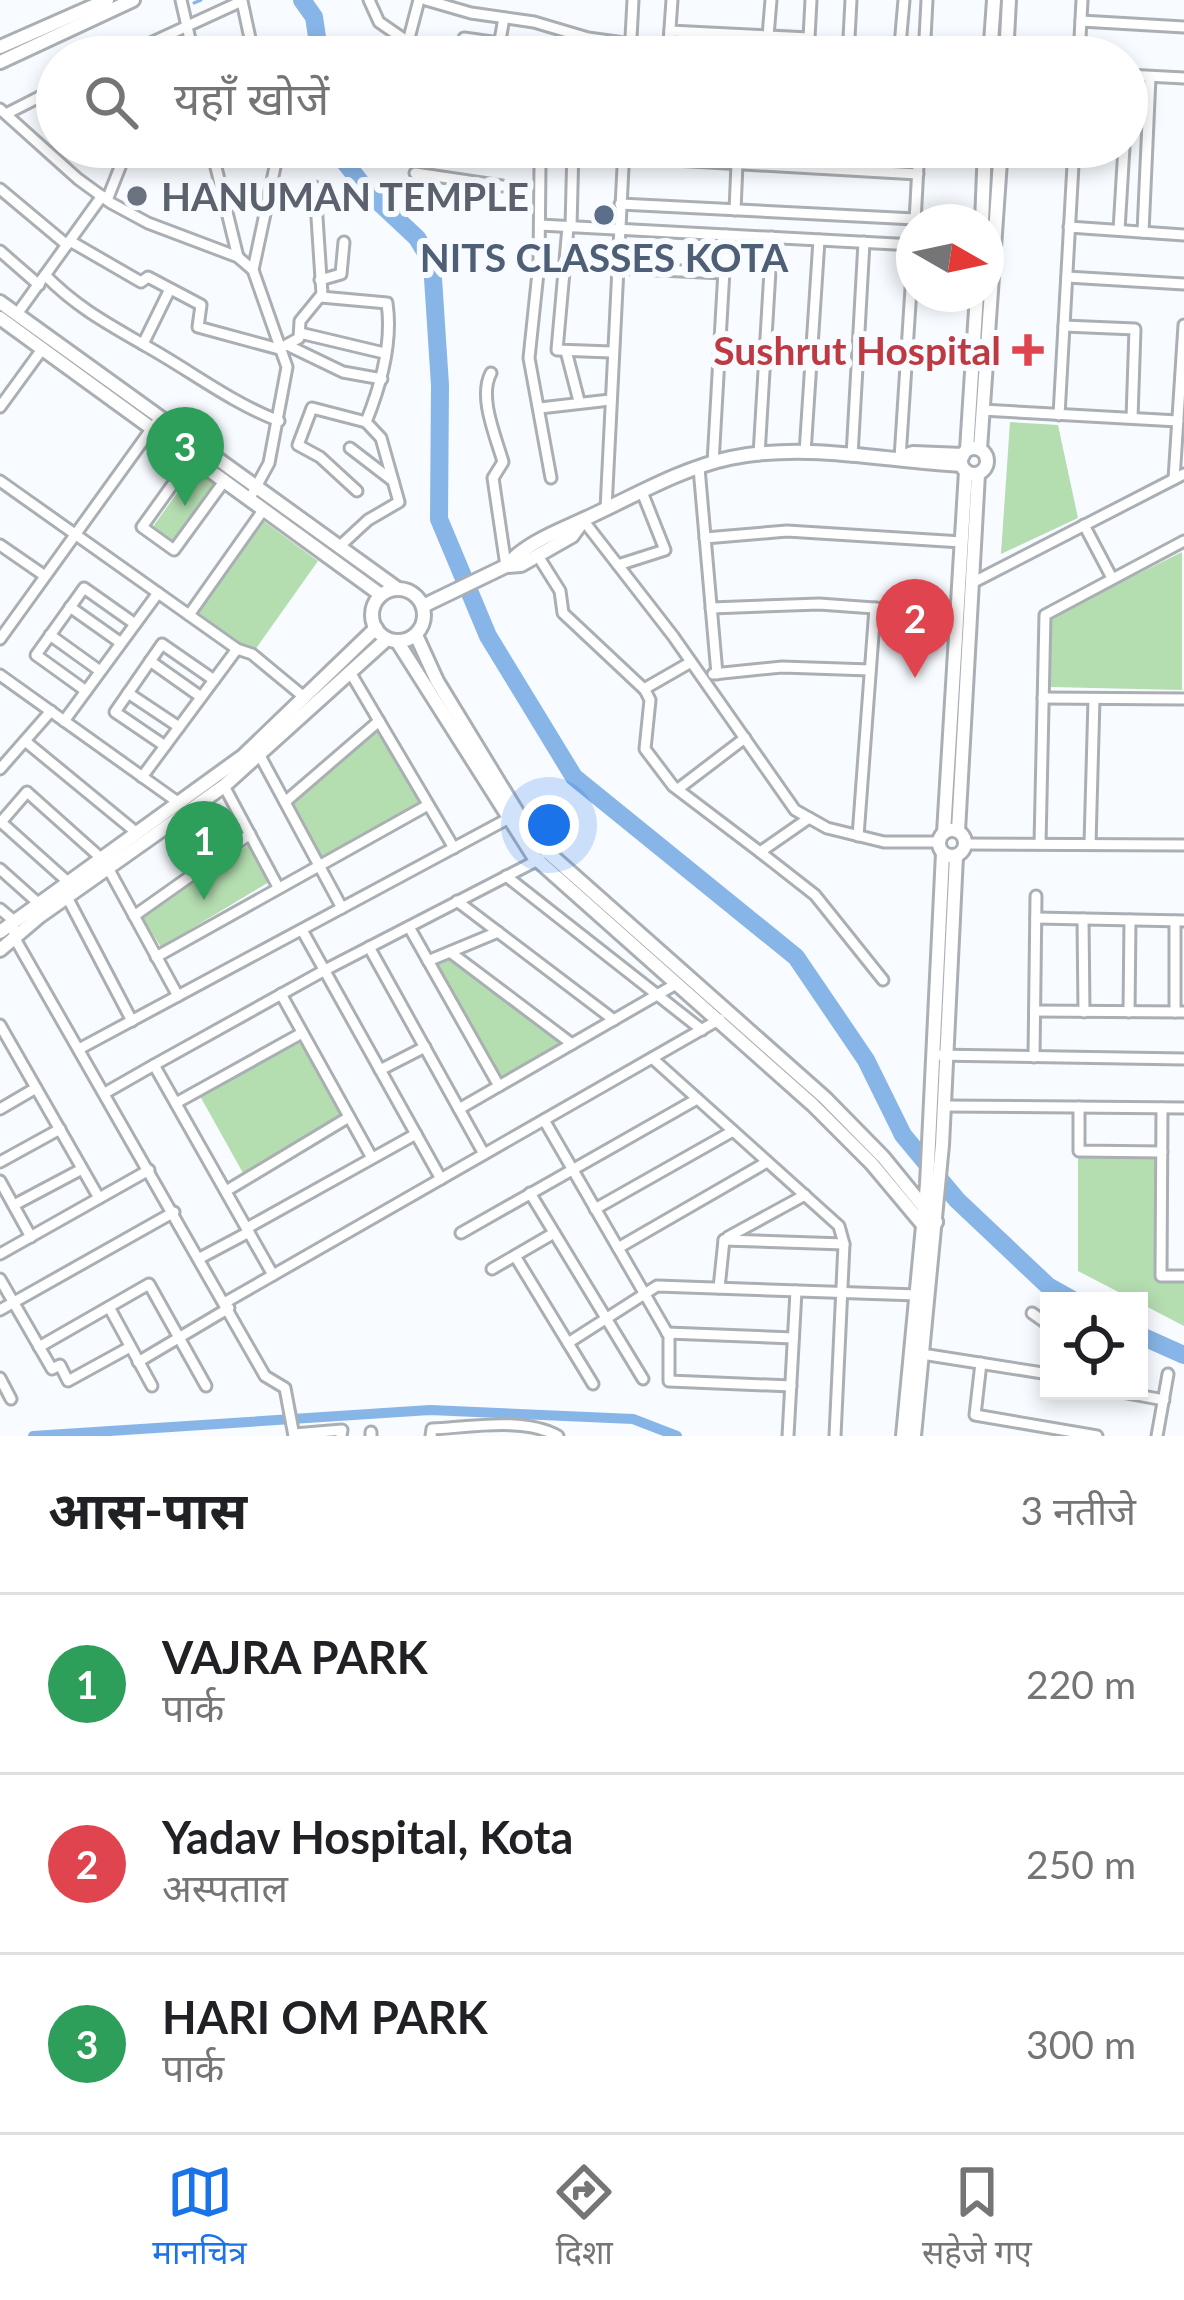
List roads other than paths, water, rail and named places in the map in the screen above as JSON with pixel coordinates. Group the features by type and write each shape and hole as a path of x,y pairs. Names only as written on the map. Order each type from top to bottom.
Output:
{"street":[{"path":"0,47 107,0"},
{"path":"56,36 133,0"},
{"path":"181,0 190,36"},
{"path":"369,0 379,22 394,36"},
{"path":"410,36 423,0 580,36"},
{"path":"632,36 634,0"},
{"path":"670,36 672,0"},
{"path":"670,32 768,36 771,0"},
{"path":"809,36 811,0"},
{"path":"849,36 851,0"},
{"path":"901,36 904,0"},
{"path":"925,36 927,0"},
{"path":"991,36 994,0"},
{"path":"1007,36 1009,0"},
{"path":"1080,36 1082,0"},
{"path":"161,36 242,1 250,36"},
{"path":"501,36 504,18"},
{"path":"1081,21 1184,27"},
{"path":"0,62 36,45"},
{"path":"1148,121 1150,76 1184,78"},
{"path":"36,97 3,112 36,141"},
{"path":"67,168 148,224 238,257 253,270 287,367 269,463 253,493"},
{"path":"5,319 42,280 105,198 119,168"},
{"path":"216,168 238,257"},
{"path":"253,270 275,168"},
{"path":"540,168 529,358 551,478"},
{"path":"572,168 557,350 611,352"},
{"path":"606,509 623,168"},
{"path":"735,210 737,168"},
{"path":"817,168 918,173"},
{"path":"916,204 918,168"},
{"path":"983,204 984,168"},
{"path":"951,843 971,583 969,461 982,410 999,168"},
{"path":"1059,415 1073,168"},
{"path":"1119,230 1123,168"},
{"path":"1143,232 1146,168"},
{"path":"415,173 502,186"},
{"path":"300,333 300,321 321,297 315,187"},
{"path":"0,189 68,243 141,283 148,278 201,305 198,327 283,347 343,372 382,379"},
{"path":"620,204 896,220"},
{"path":"540,225 896,243"},
{"path":"1070,227 1184,235"},
{"path":"717,674 705,538 706,466 726,235"},
{"path":"759,455 772,237"},
{"path":"805,453 819,240"},
{"path":"320,280 340,274 344,242"},
{"path":"852,456 864,242"},
{"path":"0,251 87,313 230,398 279,421"},
{"path":"616,268 724,273"},
{"path":"1067,277 1184,284"},
{"path":"143,344 170,289"},
{"path":"321,297 388,304 382,379 366,422"},
{"path":"0,302 5,319 156,422 225,480 253,493 264,509 381,596"},
{"path":"900,458 910,312"},
{"path":"931,1204 927,1184 940,1055 976,312"},
{"path":"5,319 253,493 340,546 398,589 429,603"},
{"path":"971,583 1179,476 1184,325"},
{"path":"1064,326 1136,329 1132,418"},
{"path":"283,347 300,333"},
{"path":"300,333 384,352"},
{"path":"0,406 43,348"},
{"path":"566,350 579,401"},
{"path":"491,374 486,382 490,415 503,462 493,478 506,566"},
{"path":"540,408 610,400"},
{"path":"340,546 368,520 399,502 381,438 366,422 312,408 298,445 320,457 357,490"},
{"path":"982,410 1178,421"},
{"path":"0,639 156,422"},
{"path":"350,448 393,481"},
{"path":"6,929 224,786 350,672 392,640 416,634 429,603 506,566 516,554 583,520 706,466 759,455 969,461"},
{"path":"193,456 142,526 174,550 225,480"},
{"path":"0,482 237,649 252,654 304,697"},
{"path":"618,565 665,550 643,492"},
{"path":"189,615 264,509"},
{"path":"506,566 521,566 572,536 583,520"},
{"path":"583,520 692,662 771,780 795,810 826,829 884,842 1184,845"},
{"path":"1084,525 1112,578"},
{"path":"705,538 787,532 962,542"},
{"path":"1040,844 1045,615 1184,541"},
{"path":"0,545 45,576"},
{"path":"538,556 560,591 563,613 644,689 650,700 646,749 678,789 815,895 883,980"},
{"path":"86,691 36,656 84,587 135,624"},
{"path":"398,589 381,596 372,614 376,628 392,640 544,857 676,984 824,1098 931,1204"},
{"path":"64,721 158,593"},
{"path":"711,608 776,604 958,614"},
{"path":"70,608 121,643"},
{"path":"858,836 874,608"},
{"path":"0,611 14,620"},
{"path":"105,863 137,833 243,756 376,628"},
{"path":"416,634 513,816"},
{"path":"50,635 100,671"},
{"path":"165,746 115,712 162,644 214,680"},
{"path":"142,777 237,649"},
{"path":"150,661 201,698"},
{"path":"644,689 692,662"},
{"path":"701,676 782,667 871,670"},
{"path":"350,672 454,848"},
{"path":"0,691 4,678 179,803"},
{"path":"128,693 178,728"},
{"path":"1043,698 1184,699"},
{"path":"1090,844 1094,699"},
{"path":"0,769 51,711"},
{"path":"285,802 379,721"},
{"path":"678,789 745,738"},
{"path":"25,741 137,833"},
{"path":"260,754 342,908"},
{"path":"224,786 278,887"},
{"path":"132,1022 68,889 1,822 27,792 105,863 178,997"},
{"path":"156,957 428,805"},
{"path":"79,1049 513,816"},
{"path":"760,852 808,818"},
{"path":"134,916 250,834"},
{"path":"105,1093 280,994 544,857"},
{"path":"544,857 723,1017 929,1224"},
{"path":"0,869 37,902"},
{"path":"506,876 702,1030"},
{"path":"0,950 6,929 37,902 68,889"},
{"path":"1034,1057 1036,896"},
{"path":"458,901 614,1020"},
{"path":"0,909 6,929 265,1376 285,1388 294,1433 342,1430 341,1436"},
{"path":"1035,1012 1179,1012 1180,921 1036,918"},
{"path":"1083,919 1084,1012"},
{"path":"1130,920 1130,1012"},
{"path":"409,926 499,1086"},
{"path":"302,929 441,1179"},
{"path":"428,961 497,932"},
{"path":"369,947 484,1154"},
{"path":"450,952 572,1044"},
{"path":"459,1108 676,984"},
{"path":"280,994 372,1158"},
{"path":"138,1362 273,1275 723,1017"},
{"path":"1,1028 99,1198"},
{"path":"176,1103 302,1033"},
{"path":"380,1070 425,1047"},
{"path":"940,1055 1184,1059"},
{"path":"903,1436 942,1145 940,1055"},
{"path":"652,1058 839,1226 844,1244 835,1436"},
{"path":"154,1065 273,1275"},
{"path":"0,1109 36,1088"},
{"path":"461,1234 697,1099"},
{"path":"944,1106 1184,1108"},
{"path":"1079,1107 1079,1151 1162,1152"},
{"path":"1162,1108 1161,1276 1184,1276"},
{"path":"226,1191 349,1117"},
{"path":"544,1120 667,1333 669,1381 791,1386"},
{"path":"0,1162 60,1129"},
{"path":"596,1209 733,1131"},
{"path":"200,1258 416,1134"},
{"path":"618,1248 767,1162"},
{"path":"14,1205 82,1169"},
{"path":"0,1254 149,1170"},
{"path":"0,1181 31,1237"},
{"path":"530,1193 643,1378"},
{"path":"724,1240 805,1196"},
{"path":"0,1310 174,1212"},
{"path":"492,1269 554,1233"},
{"path":"724,1240 844,1244"},
{"path":"718,1288 724,1240"},
{"path":"515,1256 593,1384"},
{"path":"0,1279 52,1369 60,1365 68,1381 130,1347"},
{"path":"38,1347 149,1284 206,1386"},
{"path":"568,1342 657,1286 922,1295"},
{"path":"788,1436 796,1291"},
{"path":"914,1436 922,1295"},
{"path":"109,1307 152,1386"},
{"path":"1032,1313 1040,1318"},
{"path":"667,1333 793,1338"},
{"path":"922,1354 1040,1373"},
{"path":"981,1363 974,1415 1097,1436"},
{"path":"1157,1436 1168,1374"},
{"path":"0,1378 11,1399"},
{"path":"1148,1397 1164,1400"},
{"path":"431,1436 432,1429 554,1435"}],"waterway":[{"path":"194,3 201,0"},
{"path":"302,0 314,17 317,36"},
{"path":"349,168 417,238 432,263 440,385 439,519 488,636 574,777 796,957 866,1060 903,1135 957,1200 1059,1292"},
{"path":"1148,1339 1184,1355"},
{"path":"33,1436 430,1410 633,1419 677,1436"}],"place":[{"name":"HANUMAN TEMPLE","path":"137,196"},
{"name":"NITS CLASSES KOTA","path":"604,215"},
{"name":"Sushrut Hospital","path":"1028,350"},
{"name":"HARI OM PARK","path":"185,506"},
{"name":"Yadav Hospital, Kota","path":"915,678"},
{"name":"VAJRA PARK","path":"204,900"}]}
